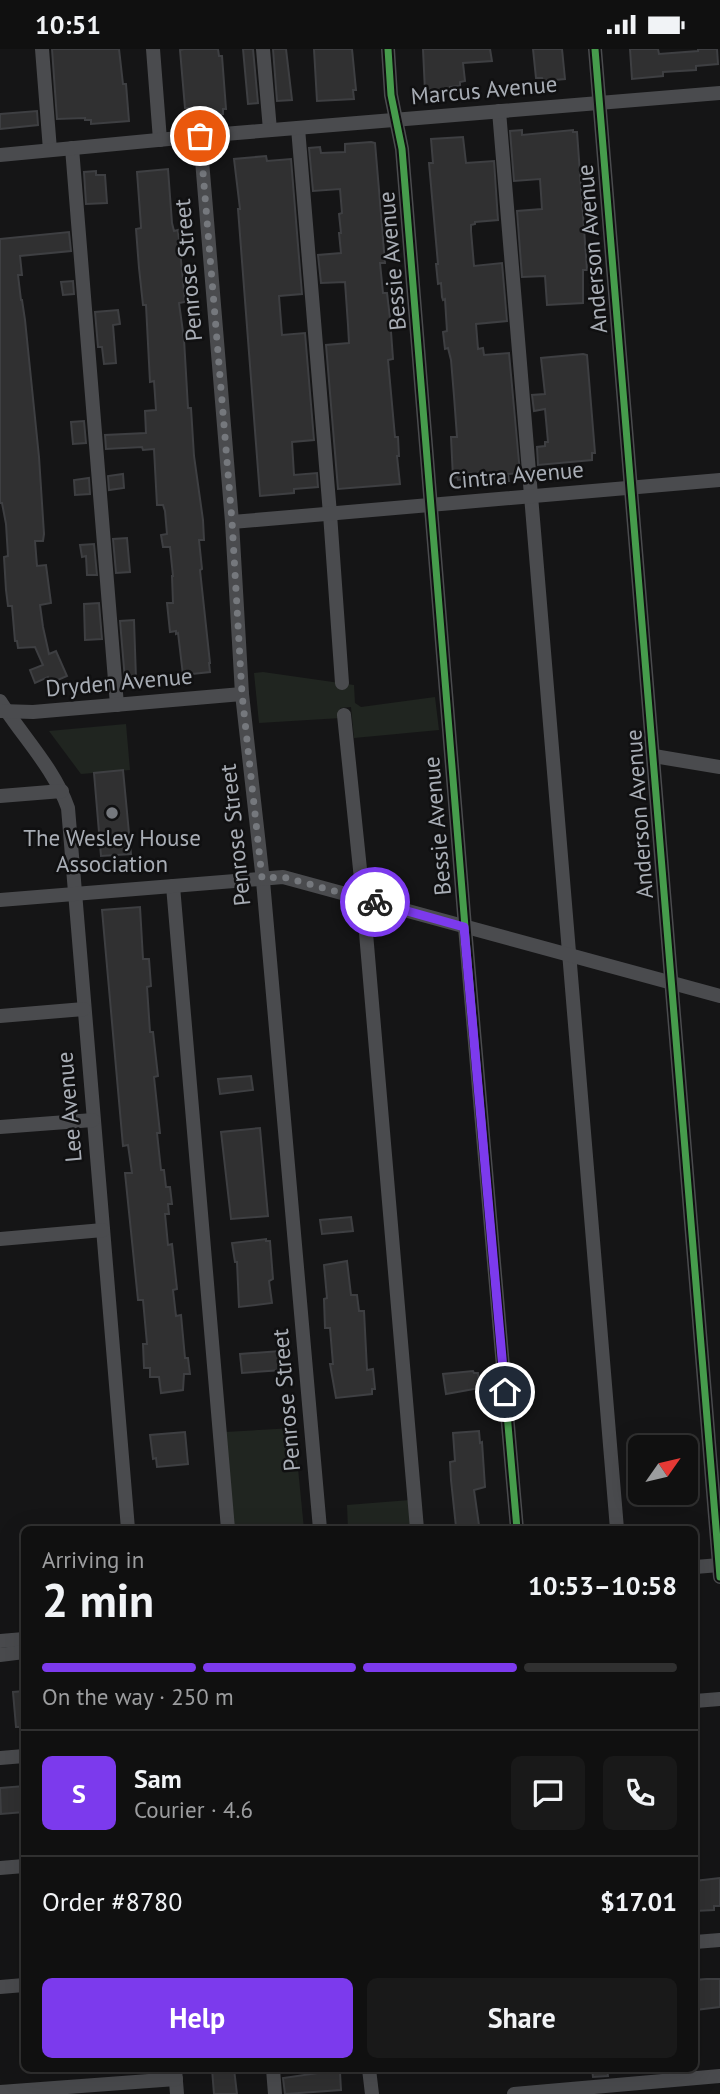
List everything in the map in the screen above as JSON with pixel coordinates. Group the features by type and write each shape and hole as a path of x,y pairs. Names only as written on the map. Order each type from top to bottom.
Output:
{"street":[{"path":"43,49 50,150"},
{"path":"153,49 160,140"},
{"path":"263,49 270,131"},
{"name":"Bessie Avenue","path":"388,49 391,95 402,149 464,927 517,1526"},
{"name":"Anderson Avenue","path":"595,49 720,1569"},
{"name":"Marcus Avenue","path":"0,155 720,93"},
{"path":"499,111 617,1526"},
{"path":"298,128 342,683"},
{"name":"Penrose Street","path":"200,136 232,521 242,694 262,878 320,1526"},
{"path":"72,148 117,705"},
{"name":"Cintra Avenue","path":"232,521 720,480"},
{"name":"Dryden Avenue","path":"2,707 33,712 242,694"},
{"name":"Lee Avenue","path":"2,707 62,791 68,808 128,1526"},
{"path":"344,715 363,898 417,1526"},
{"path":"654,757 720,767"},
{"path":"0,796 62,791"},
{"path":"0,900 283,877 720,996"},
{"path":"173,886 228,1526"},
{"path":"0,1016 83,1009"},
{"path":"0,1127 93,1119"},
{"path":"0,1239 103,1230"},
{"path":"698,1567 720,1569"},
{"path":"0,1641 21,1639"},
{"path":"0,1655 21,1652"},
{"path":"698,1701 720,1699"},
{"path":"0,1758 21,1756"},
{"path":"0,1868 21,1866"},
{"path":"698,1942 720,1940"},
{"path":"0,1987 21,1985"},
{"path":"273,2072 275,2094"},
{"path":"369,2072 372,2094"},
{"path":"514,2094 720,2076"},
{"path":"0,2092 176,2081"}],"shaded area":[{"path":"254,673 354,685 355,703 361,707 435,697 439,730 354,738 351,707 340,708 341,718 259,723"},
{"path":"126,724 130,770 81,774 49,731"},
{"path":"294,1428 304,1526 233,1526 225,1432"},
{"path":"410,1500 412,1526 348,1526 347,1505"}],"building":[{"path":"52,49 119,49 123,84 126,84 129,121 91,124 91,120 85,118 57,119"},
{"path":"218,49 219,56 222,56 226,109 223,109 223,114 190,117 189,108 185,108 180,50"},
{"path":"243,49 253,49 258,103 248,104"},
{"path":"273,49 286,49 292,100 277,101"},
{"path":"314,49 352,49 356,90 353,90 354,99 317,101"},
{"path":"423,49 490,49 492,61 463,63 465,81 460,82 460,86 450,87 450,91 430,94 430,90 425,91"},
{"path":"533,49 562,49 565,79 543,81 542,78 536,78"},
{"path":"630,49 658,49 659,54 717,49 718,64 696,66 696,70 663,72 663,76 632,79"},
{"path":"37,111 38,125 0,129 0,114"},
{"path":"522,130 522,135 573,130 577,132 587,270 583,270 583,303 547,305 545,276 522,277 517,211 542,209 540,179 514,181 510,131"},
{"path":"463,137 466,163 494,161 498,220 475,222 471,225 471,231 474,266 502,263 507,321 476,324 478,349 483,348 484,355 509,353 520,473 508,474 509,481 487,482 486,477 458,480 457,477 453,478 451,437 457,437 454,396 451,360 448,348 445,349 443,332 447,331 445,299 442,297 441,283 438,284 429,163 433,163 431,139"},
{"path":"375,143 385,263 380,263 383,293 387,293 390,318 393,359 388,360 395,437 398,437 400,484 338,489 326,345 349,343 345,282 321,283 318,255 341,253 340,189 313,191 309,148 320,147 321,153 345,152 345,144"},
{"path":"266,156 267,161 291,159 302,294 279,296 282,335 305,333 314,440 292,442 294,475 317,473 318,487 294,489 294,493 260,496 240,209 234,159"},
{"path":"168,169 172,223 174,231 178,230 185,302 179,303 188,408 191,408 194,456 203,520 204,540 199,540 200,570 210,663 210,672 183,675 178,633 170,632 167,603 173,603 173,576 170,547 163,547 161,535 167,534 163,505 157,505 154,449 106,449 105,435 146,433 145,411 156,410 154,381 150,382 146,305 143,305 139,268 136,229 141,226 137,172"},
{"path":"96,171 96,175 105,175 107,203 86,204 84,172"},
{"path":"69,232 71,251 20,256 22,275 18,275 39,457 44,534 43,541 35,541 37,566 46,565 51,603 40,605 49,654 56,651 67,676 51,683 48,677 35,683 30,670 43,665 35,647 18,648 12,606 8,606 6,590 6,524 0,503 0,239"},
{"path":"73,281 74,294 63,295 61,282"},
{"path":"118,310 120,324 113,325 116,363 104,364 102,347 98,347 95,312"},
{"path":"587,355 595,453 592,453 592,460 538,465 537,447 545,446 545,442 548,442 545,409 534,411 532,395 545,394 541,358"},
{"path":"84,421 86,443 73,444 71,422"},
{"path":"123,474 124,488 109,490 108,476"},
{"path":"89,478 90,494 75,495 74,480"},
{"path":"127,538 130,572 116,573 113,539"},
{"path":"94,544 97,575 87,575 86,556 82,557 80,545"},
{"path":"99,603 102,639 85,640 84,604"},
{"path":"134,620 136,679 125,680 120,621"},
{"name":"The Wesley House Association","path":"123,770 131,854 101,856 94,773"},
{"path":"140,907 143,959 149,959 151,986 147,987 150,1032 153,1032 158,1076 154,1077 160,1133 157,1133 161,1170 164,1170 166,1187 170,1187 172,1204 168,1204 169,1214 165,1214 168,1245 172,1244 177,1289 173,1290 176,1316 181,1315 185,1358 188,1358 190,1374 184,1374 183,1390 161,1393 159,1377 150,1377 150,1368 144,1368 143,1344 147,1344 143,1300 138,1300 125,1173 132,1173 128,1145 123,1146 102,910"},
{"path":"251,1076 253,1090 220,1094 218,1079"},
{"path":"260,1128 268,1216 231,1219 221,1132"},
{"path":"351,1217 353,1231 322,1234 320,1220"},
{"path":"266,1239 270,1241 273,1279 269,1281 272,1303 239,1307 237,1262 232,1243"},
{"path":"347,1261 351,1295 357,1295 359,1311 364,1311 367,1370 373,1369 375,1389 372,1389 372,1394 336,1398 330,1364 333,1364 330,1328 325,1328 324,1299 327,1298 324,1265"},
{"path":"280,1351 282,1370 242,1373 240,1354"},
{"path":"473,1371 478,1373 480,1388 446,1394 443,1374"},
{"path":"479,1431 485,1487 474,1490 479,1525 456,1526 450,1462 455,1461 453,1433"},
{"path":"185,1432 188,1464 157,1467 156,1458 153,1459 150,1435"},
{"path":"21,1691 21,1727 16,1727 13,1692"},
{"path":"21,1786 21,1812 1,1814 0,1788"},
{"path":"720,1878 720,1906 714,1906 714,1910 698,1911 698,1881"},
{"path":"720,1979 720,2007 698,2010 698,1980"},
{"path":"212,2072 234,2072 237,2094 214,2094"},
{"path":"340,2072 341,2090 285,2094 283,2078"},
{"path":"592,2072 607,2072 608,2076 593,2077"}],"cycle path":[{"path":"388,49 391,95 402,149 517,1526"},
{"path":"595,49 720,1577"}],"way so far":[{"path":"200,136 232,521 242,694 262,878 283,877 375,902"}],"place":[{"name":"The Wesley House Association","path":"112,813"}],"route":[{"path":"375,902 464,927 505,1392"}]}
